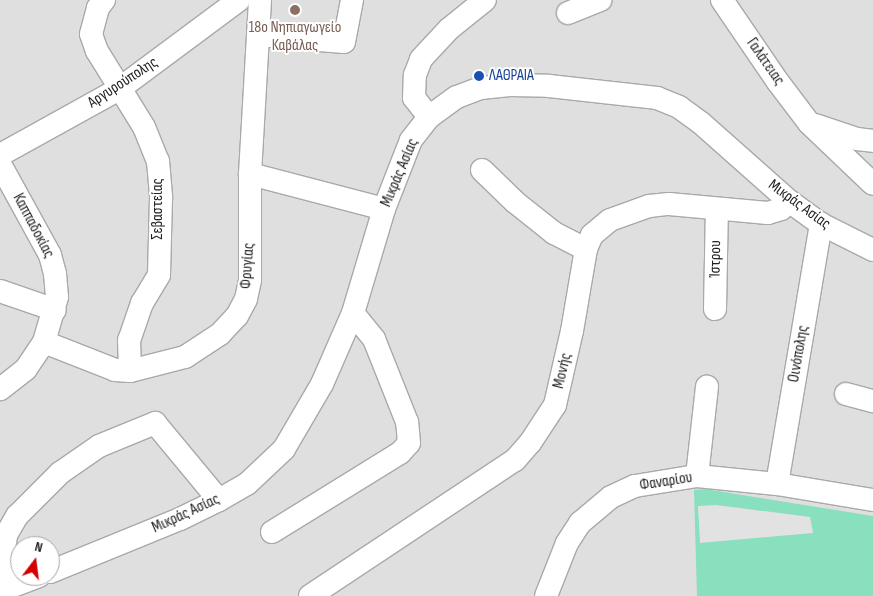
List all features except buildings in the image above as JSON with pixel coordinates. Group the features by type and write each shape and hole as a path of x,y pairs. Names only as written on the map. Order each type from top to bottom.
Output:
{"street":[{"name":"Σεβαστείας","path":"104,0 98,8 91,34 96,51 144,127 158,162 161,198 159,275 142,303 129,340 130,371"},
{"name":"Αργυρούπολης","path":"0,155 119,89 240,0"},
{"name":"Φρυγίας","path":"44,342 115,370 130,371 185,357 220,334 237,316 246,299 250,280 250,174 260,0"},
{"path":"259,34 344,42 352,0"},
{"path":"429,117 414,98 415,75 421,59 449,29 485,0"},
{"path":"568,13 600,0"},
{"name":"Γαλάτειας","path":"722,0 809,124 873,184"},
{"name":"Μικράς Ασίας","path":"60,568 180,519 219,500 247,484 284,449 322,384 354,313 384,210 411,140 429,117 457,97 481,88 510,85 549,86 657,98 679,107 701,123 789,201 821,224 873,250"},
{"path":"809,124 857,139 873,141"},
{"name":"Καππαδοκίας","path":"0,164 50,255 55,274 57,297 55,310 44,342 26,368 0,389"},
{"path":"482,170 515,202 554,233 586,249"},
{"path":"250,174 384,210"},
{"name":"Μονής","path":"310,596 515,460 530,443 555,405 572,331 586,249 592,235 610,220 649,206 669,204 768,213 781,209 789,201"},
{"name":"Ίστρου","path":"715,309 717,209"},
{"name":"Οινόπολης","path":"777,484 821,224"},
{"path":"0,291 55,310"},
{"path":"272,532 400,454 409,443 407,422 374,339 354,313"},
{"path":"697,476 707,387"},
{"path":"846,394 873,401"},
{"path":"3,590 3,557 6,535 17,516 60,473 99,446 155,423 219,500"},
{"name":"Φαναρίου","path":"546,596 568,542 580,523 610,496 635,486 697,476 777,484 873,500"}],"shaded area":[{"path":"0,0 873,0 873,596 0,596"},
{"path":"716,505 810,517 813,533 700,543 698,506"}],"green space":[{"path":"705,489 873,516 873,596 697,596 694,490"}],"place":[{"name":"18ο Νηπιαγωγείο Καβάλας","path":"295,10"},
{"name":"ΛΑΘΡΑΙΑ","path":"479,76"}]}
